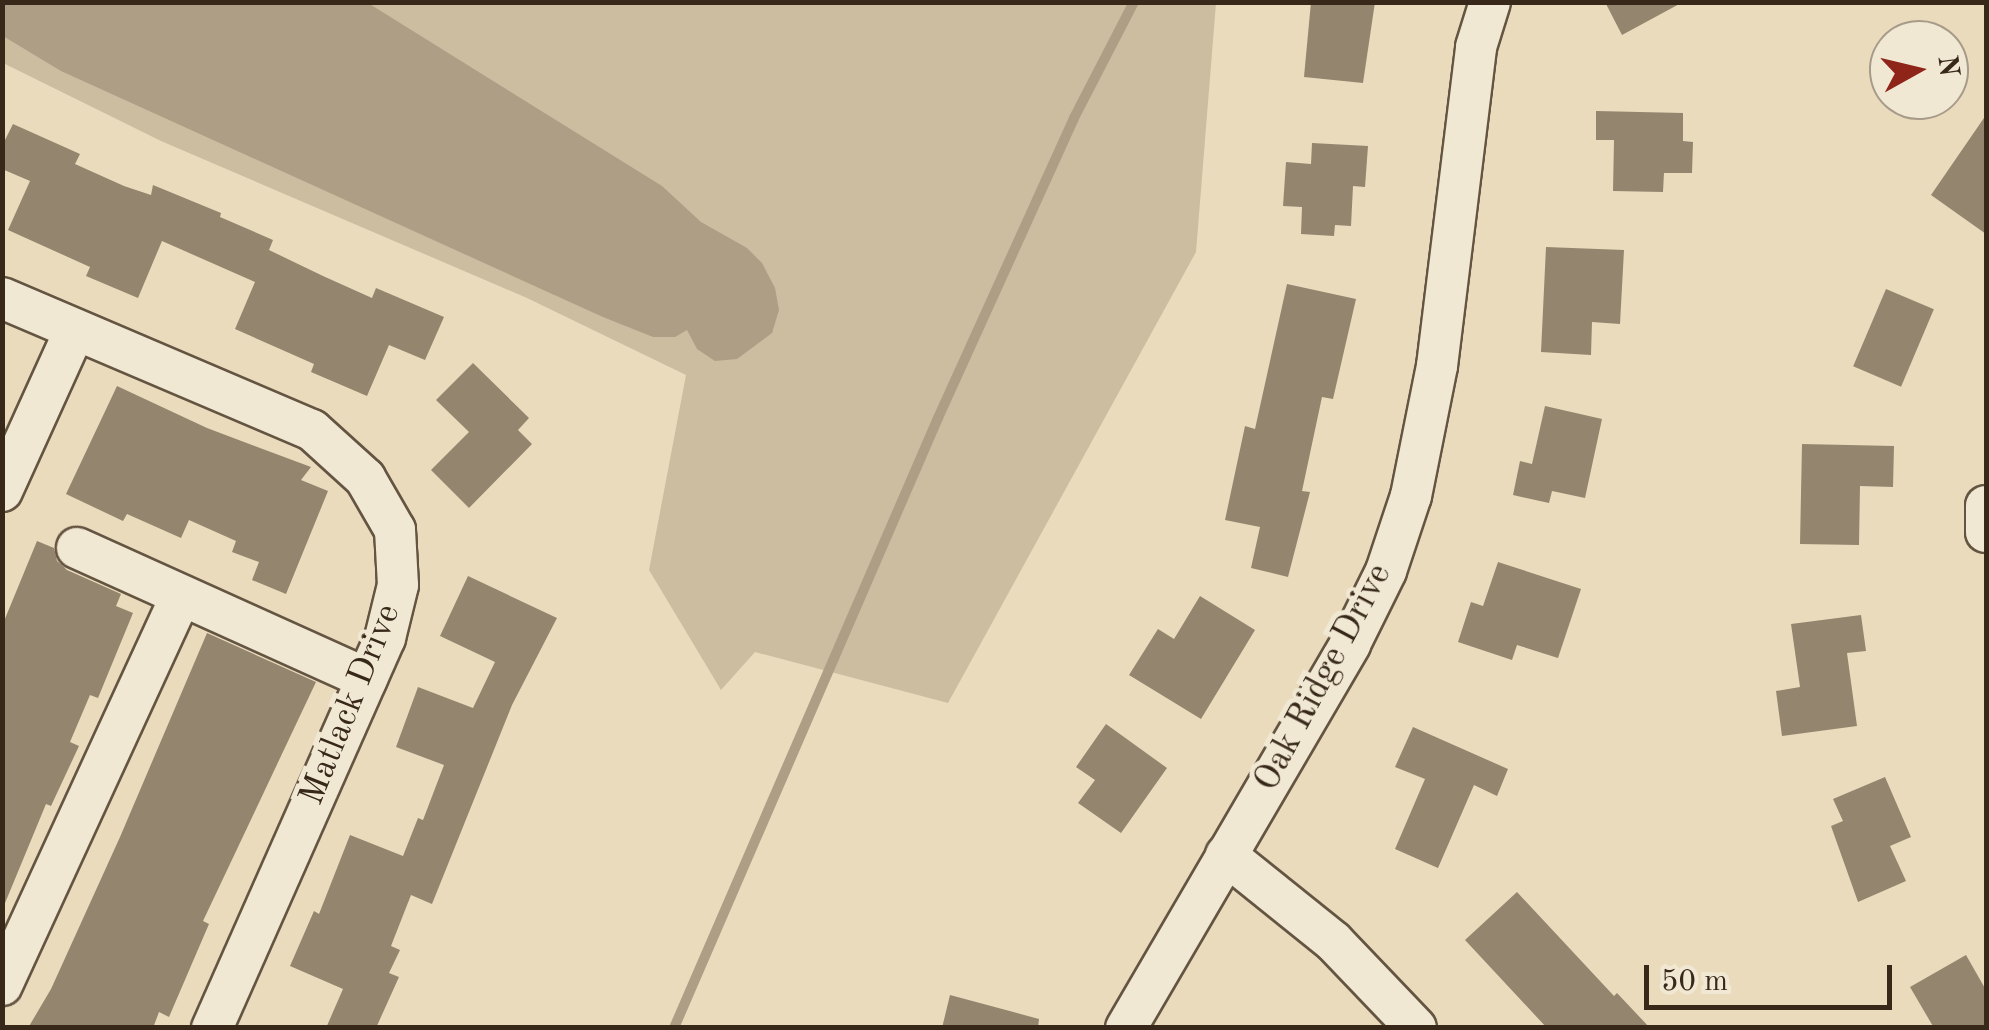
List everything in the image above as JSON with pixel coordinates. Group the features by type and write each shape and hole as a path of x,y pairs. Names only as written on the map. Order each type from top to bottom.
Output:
{"street":[{"name":"Oak Ridge Drive","path":"1126,1028 1350,644 1386,571 1411,496 1437,366 1476,46 1490,2"},
{"name":"Matlack Drive","path":"2,298 312,430 365,478 394,530 398,585 385,638 212,1028"},
{"path":"2,490 75,330"},
{"path":"1986,506 1986,532"},
{"path":"76,548 367,678"},
{"path":"2,985 180,596"},
{"path":"1226,855 1333,940 1416,1028"}],"shaded area":[{"path":"3,2 368,3 662,186 701,222 747,248 762,263 775,288 779,310 772,333 737,359 715,361 697,349 687,330 675,337 653,337 603,317 61,71 3,36"},
{"path":"2,3 1216,3 1196,252 948,703 755,652 721,690 649,570 686,375 527,298 161,141 3,63"}],"building":[{"path":"1311,2 1375,2 1363,83 1304,77"},
{"path":"1605,2 1683,2 1622,35"},
{"path":"1596,111 1683,113 1683,141 1693,142 1692,173 1664,173 1663,192 1613,191 1614,140 1596,140"},
{"path":"1986,115 1986,234 1931,195"},
{"path":"13,124 80,154 75,164 124,186 151,195 153,185 221,213 220,217 273,240 269,250 372,298 376,288 444,317 425,360 389,345 367,396 311,372 314,364 235,329 255,282 162,241 138,298 86,276 90,267 8,230 30,181 2,169 2,146"},
{"path":"1312,143 1368,146 1365,187 1353,186 1351,226 1335,225 1334,236 1301,234 1302,207 1283,206 1286,162 1311,164"},
{"path":"1546,247 1624,250 1620,324 1592,322 1591,355 1541,352"},
{"path":"1287,284 1356,299 1333,399 1322,397 1302,491 1310,492 1288,577 1251,568 1260,527 1225,520 1245,426 1255,429"},
{"path":"1886,289 1934,309 1901,387 1853,366"},
{"path":"473,363 529,418 518,430 532,444 469,508 431,470 469,432 436,400"},
{"path":"117,386 207,428 311,467 301,480 328,491 286,594 252,580 259,562 232,552 236,541 189,520 181,538 127,514 123,521 66,494"},
{"path":"1545,406 1602,419 1585,498 1552,491 1549,503 1513,495 1520,461 1532,464"},
{"path":"1802,444 1894,446 1893,487 1860,486 1859,545 1800,544"},
{"path":"37,541 54,548 57,561 67,570 121,594 116,606 133,613 98,698 90,695 70,742 79,746 51,806 46,804 3,908 2,626"},
{"path":"1498,562 1581,589 1558,658 1517,645 1512,660 1458,642 1471,602 1483,606"},
{"path":"468,576 557,618 512,705 432,904 411,895 391,946 400,950 389,973 399,977 376,1028 326,1028 343,989 290,966 314,911 319,914 350,835 403,856 418,818 423,820 444,765 396,747 418,687 473,708 495,662 440,636"},
{"path":"1200,596 1255,630 1201,719 1129,675 1158,629 1174,639"},
{"path":"1861,615 1866,651 1847,653 1857,726 1782,736 1776,691 1800,687 1791,624"},
{"path":"207,633 316,682 203,921 209,924 169,1017 159,1012 153,1028 28,1028 51,989 120,837"},
{"path":"1106,724 1167,768 1121,833 1078,803 1095,780 1076,767"},
{"path":"1413,727 1508,769 1497,796 1474,785 1438,868 1395,849 1425,779 1395,767"},
{"path":"1885,777 1911,837 1890,846 1906,881 1858,902 1831,826 1843,821 1833,799"},
{"path":"1517,892 1614,996 1617,993 1650,1028 1547,1028 1465,940"},
{"path":"1966,955 1986,990 1986,1028 1934,1028 1910,987"},
{"path":"950,995 1039,1019 1038,1028 942,1028"}],"waterway":[{"path":"674,1028 938,418 1074,118 1134,2"}]}
